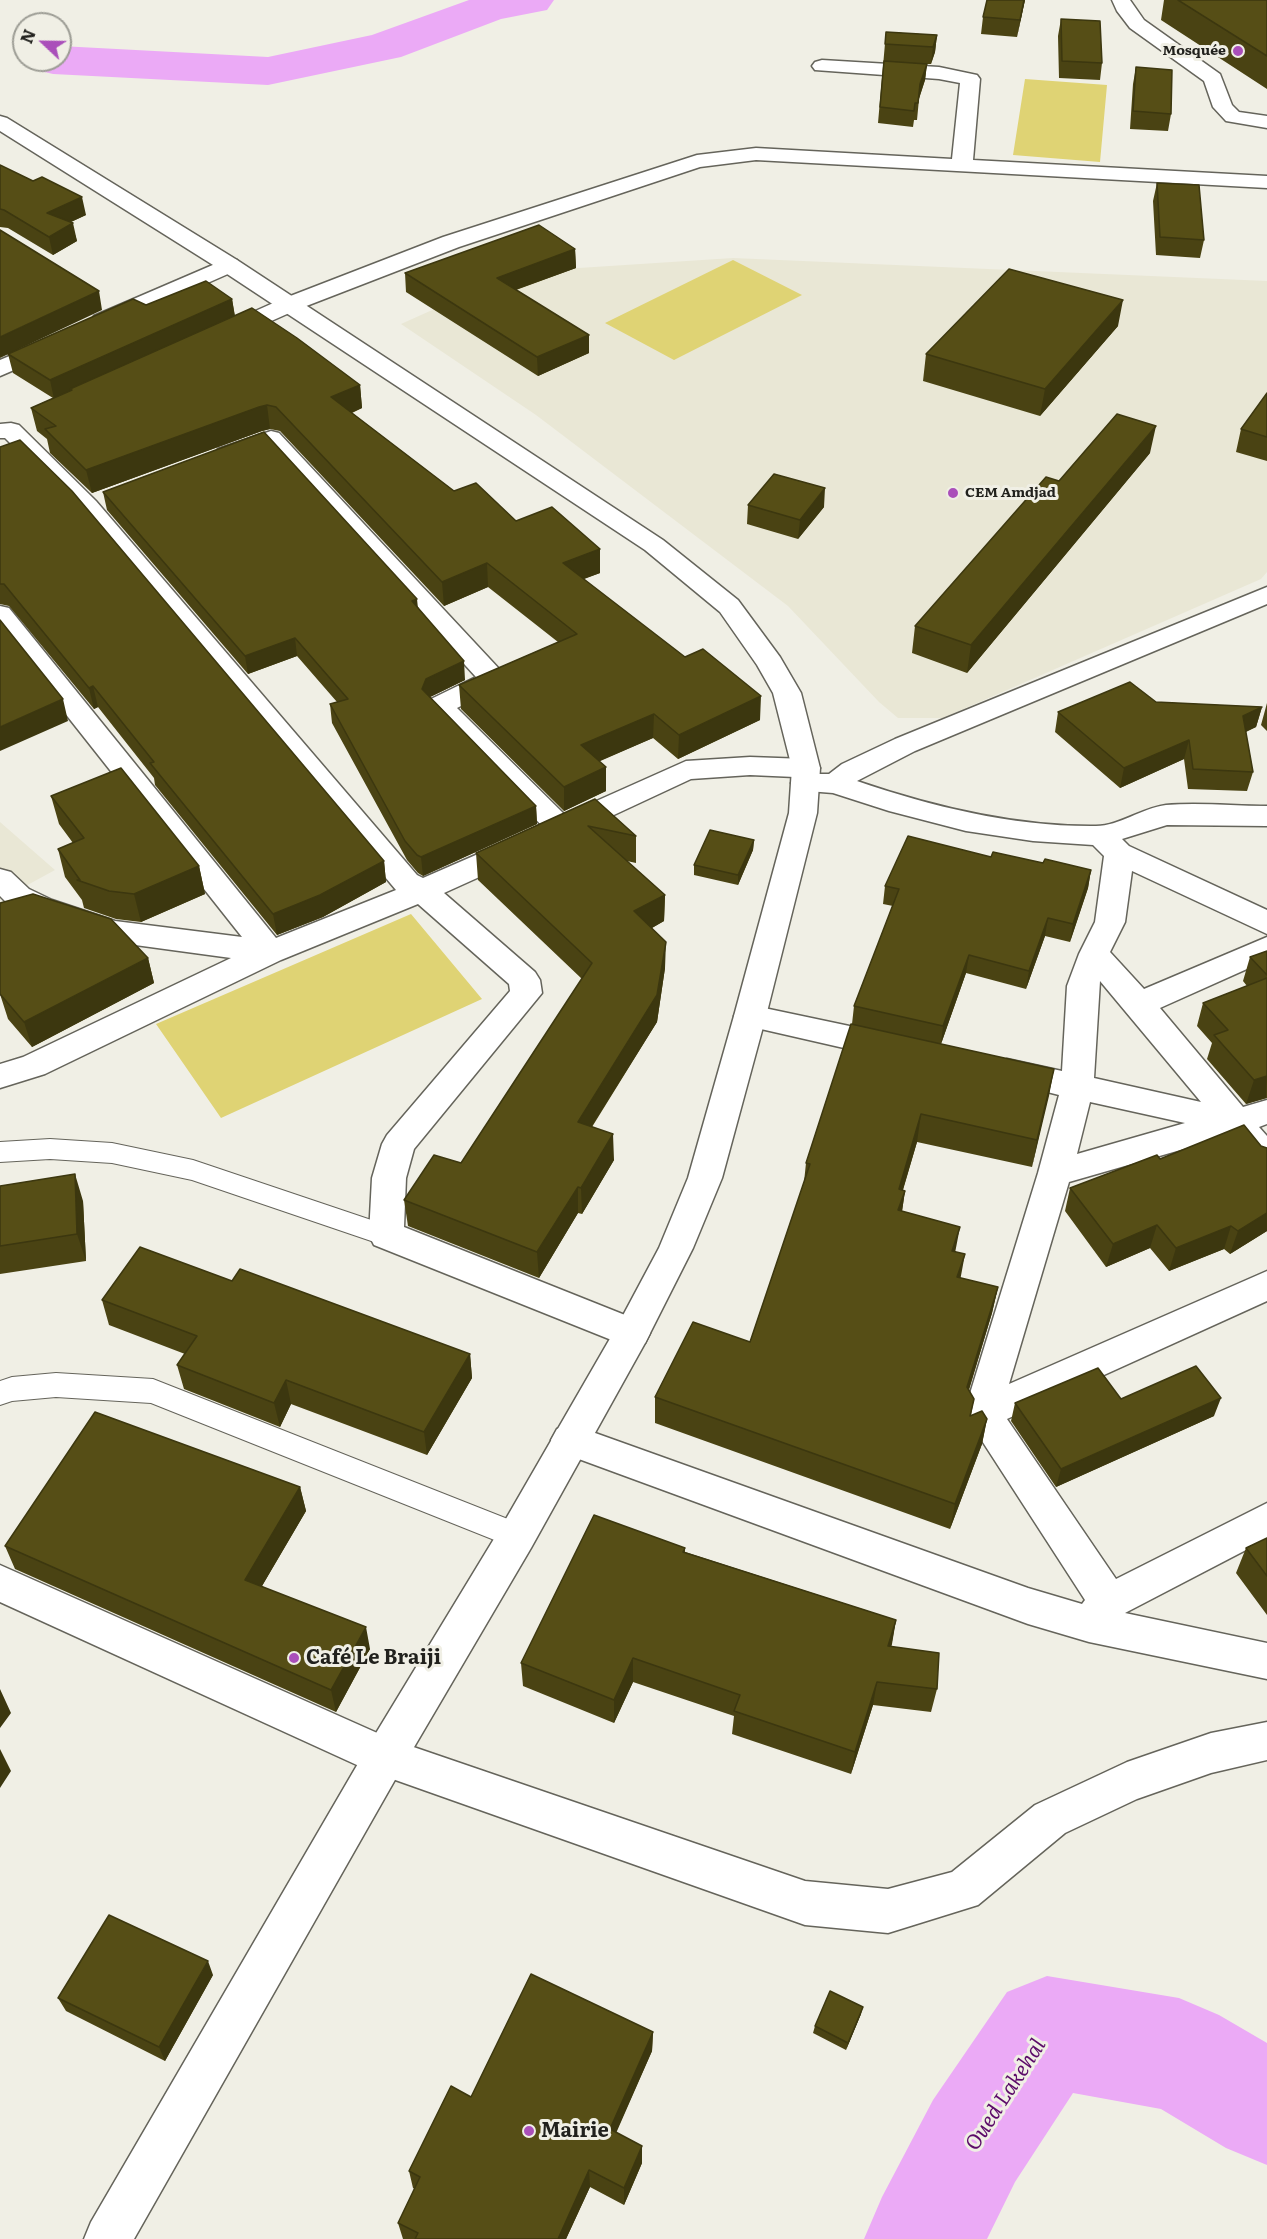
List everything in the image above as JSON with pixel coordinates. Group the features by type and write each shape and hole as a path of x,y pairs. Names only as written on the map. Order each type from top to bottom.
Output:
{"street":[{"path":"1121,0 1126,11 1137,24 1214,78 1223,107 1233,117 1267,122"},
{"path":"822,66 939,73 970,79 962,165"},
{"path":"2,125 230,265 654,545 729,606 770,663 787,693 815,778 803,813 705,1178 676,1248 632,1334 517,1536 385,1757 108,2239"},
{"path":"203,343 288,305 451,242 697,161 756,154 1267,182"},
{"path":"0,369 77,333 114,305 230,265"},
{"path":"9,427 98,502 406,882 422,891 524,980 526,993 399,1144 389,1178 386,1235 632,1334"},
{"path":"206,462 271,438 493,679 439,706 561,828"},
{"path":"815,778 852,771 905,745 1267,595"},
{"path":"0,614 270,952"},
{"path":"0,1076 34,1066 270,952 422,891 686,770 750,766 815,778 881,800 948,816 1109,845 1267,923"},
{"path":"1109,845 1165,815 1267,816"},
{"path":"1099,1613 982,1413 1054,1173 1077,1086 1083,986 1094,954 1110,922 1109,845"},
{"path":"0,879 18,896 41,907 113,931 270,952"},
{"path":"1139,1004 1267,948"},
{"path":"1094,954 1139,1004 1267,1159"},
{"path":"750,1016 925,1054"},
{"path":"983,1066 1235,1122"},
{"path":"1054,1173 1267,1112"},
{"path":"982,1413 1267,1285"},
{"path":"570,1440 1028,1606 1099,1613 1267,1661"},
{"path":"1099,1613 1267,1520"},
{"path":"0,1583 385,1757 805,1903 888,1911 963,1890 1050,1819 1126,1782 1210,1753 1267,1741"}],"lane":[{"path":"0,1152 51,1149 112,1153 193,1170 386,1235"},
{"path":"0,1393 12,1389 56,1385 153,1391 517,1536"}],"shaded area":[{"path":"1025,79 1107,85 1100,162 1013,155"},
{"name":"CEM Amdjad","path":"733,258 1267,281 1267,572 1261,579 943,718 898,718 879,702 788,606 536,415 401,324 517,272"},
{"path":"733,260 802,295 674,360 605,323"},
{"path":"0,822 55,870 0,900"},
{"path":"411,914 482,999 221,1118 156,1024"}],"building":[{"path":"987,0 1024,0 1020,20 983,17"},
{"path":"1178,0 1267,0 1267,56"},
{"path":"1061,19 1100,21 1102,63 1062,61"},
{"path":"886,32 937,35 933,47 885,44"},
{"path":"884,61 927,64 914,111 880,107"},
{"path":"1136,67 1172,70 1171,114 1133,111"},
{"path":"0,165 33,181 42,177 82,197 47,213 73,223 49,237 0,209"},
{"path":"1157,183 1199,185 1204,240 1160,237"},
{"path":"539,225 575,249 497,278 589,335 537,357 405,273"},
{"path":"0,230 99,291 0,337"},
{"path":"1009,269 1123,300 1045,389 926,354"},
{"path":"206,281 232,299 50,380 8,354 133,299 146,305"},
{"path":"252,308 360,385 331,397 454,491 476,483 516,521 552,507 600,549 563,563 685,657 703,649 761,696 679,735 654,714 581,745 606,767 564,787 459,685 577,634 487,563 442,582 276,407 267,405 259,407 86,470 45,429 56,426 31,408"},
{"path":"1267,393 1267,437 1241,429"},
{"path":"1117,414 1156,426 971,645 915,626 1046,477 1059,481"},
{"path":"264,432 417,599 412,601 464,661 426,679 422,689 536,806 421,857 417,855 405,841 330,704 348,699 295,638 245,656 103,492"},
{"path":"20,440 72,491 384,861 320,895 273,914 150,763 154,762 93,686 89,688 4,584 0,584 0,447"},
{"path":"774,474 825,488 800,520 748,505"},
{"path":"0,620 63,699 0,727"},
{"path":"1130,682 1156,702 1262,707 1243,716 1253,772 1193,769 1189,740 1124,768 1058,712"},
{"path":"121,768 199,866 134,894 109,891 77,880 80,880 58,849 84,838 51,796"},
{"path":"595,799 636,836 588,826 665,895 634,911 666,942 657,995 578,1122 613,1134 581,1188 578,1187 537,1252 404,1200 434,1155 461,1163 592,963 476,853"},
{"path":"710,830 754,840 738,875 694,865"},
{"path":"908,836 991,857 993,852 1043,863 1045,859 1091,870 1073,924 1048,918 1029,971 969,955 943,1026 854,1006 899,889 885,886"},
{"path":"33,894 111,919 148,958 24,1022 0,994 0,903"},
{"path":"1267,951 1267,975 1250,957"},
{"path":"1267,978 1267,1076 1254,1080 1214,1035 1228,1030 1203,1003"},
{"path":"851,1024 1054,1069 1037,1140 921,1114 899,1189 905,1191 898,1210 960,1227 952,1251 965,1254 957,1277 998,1287 967,1387 974,1399 970,1416 982,1411 987,1419 955,1504 655,1397 693,1322 750,1342 810,1164 806,1163"},
{"path":"1244,1125 1261,1146 1267,1148 1267,1213 1238,1231 1231,1226 1176,1248 1157,1225 1113,1244 1070,1188 1157,1155 1160,1159"},
{"path":"75,1174 77,1234 0,1246 0,1186"},
{"path":"140,1247 232,1281 240,1269 470,1354 424,1432 286,1380 274,1403 177,1365 197,1336 102,1300"},
{"path":"1196,1366 1221,1398 1061,1469 1015,1403 1098,1368 1121,1399"},
{"path":"95,1412 300,1487 245,1580 366,1627 331,1690 5,1546"},
{"path":"594,1515 685,1548 683,1552 896,1620 888,1646 939,1653 937,1689 877,1682 855,1752 734,1711 740,1695 633,1658 614,1700 521,1663"},
{"path":"1267,1538 1267,1576 1246,1548"},
{"path":"109,1915 208,1961 159,2047 58,1998"},
{"name":"Mairie","path":"531,1974 653,2032 610,2129 642,2146 624,2188 589,2170 558,2239 415,2239 418,2233 398,2223 420,2177 409,2171 451,2086 471,2097"},
{"path":"830,1991 863,2007 848,2043 815,2026"}],"waterway":[{"path":"72,61 268,71 384,47 490,8 531,0"},
{"name":"Oued Lakehal","path":"924,2239 974,2141 1047,2032 1179,2055 1267,2107"}],"place":[{"name":"Mosquée","path":"1238,51"},
{"name":"CEM Amdjad","path":"953,493"},
{"name":"Café Le Braiji","path":"294,1658"},
{"name":"Mairie","path":"529,2131"}]}
